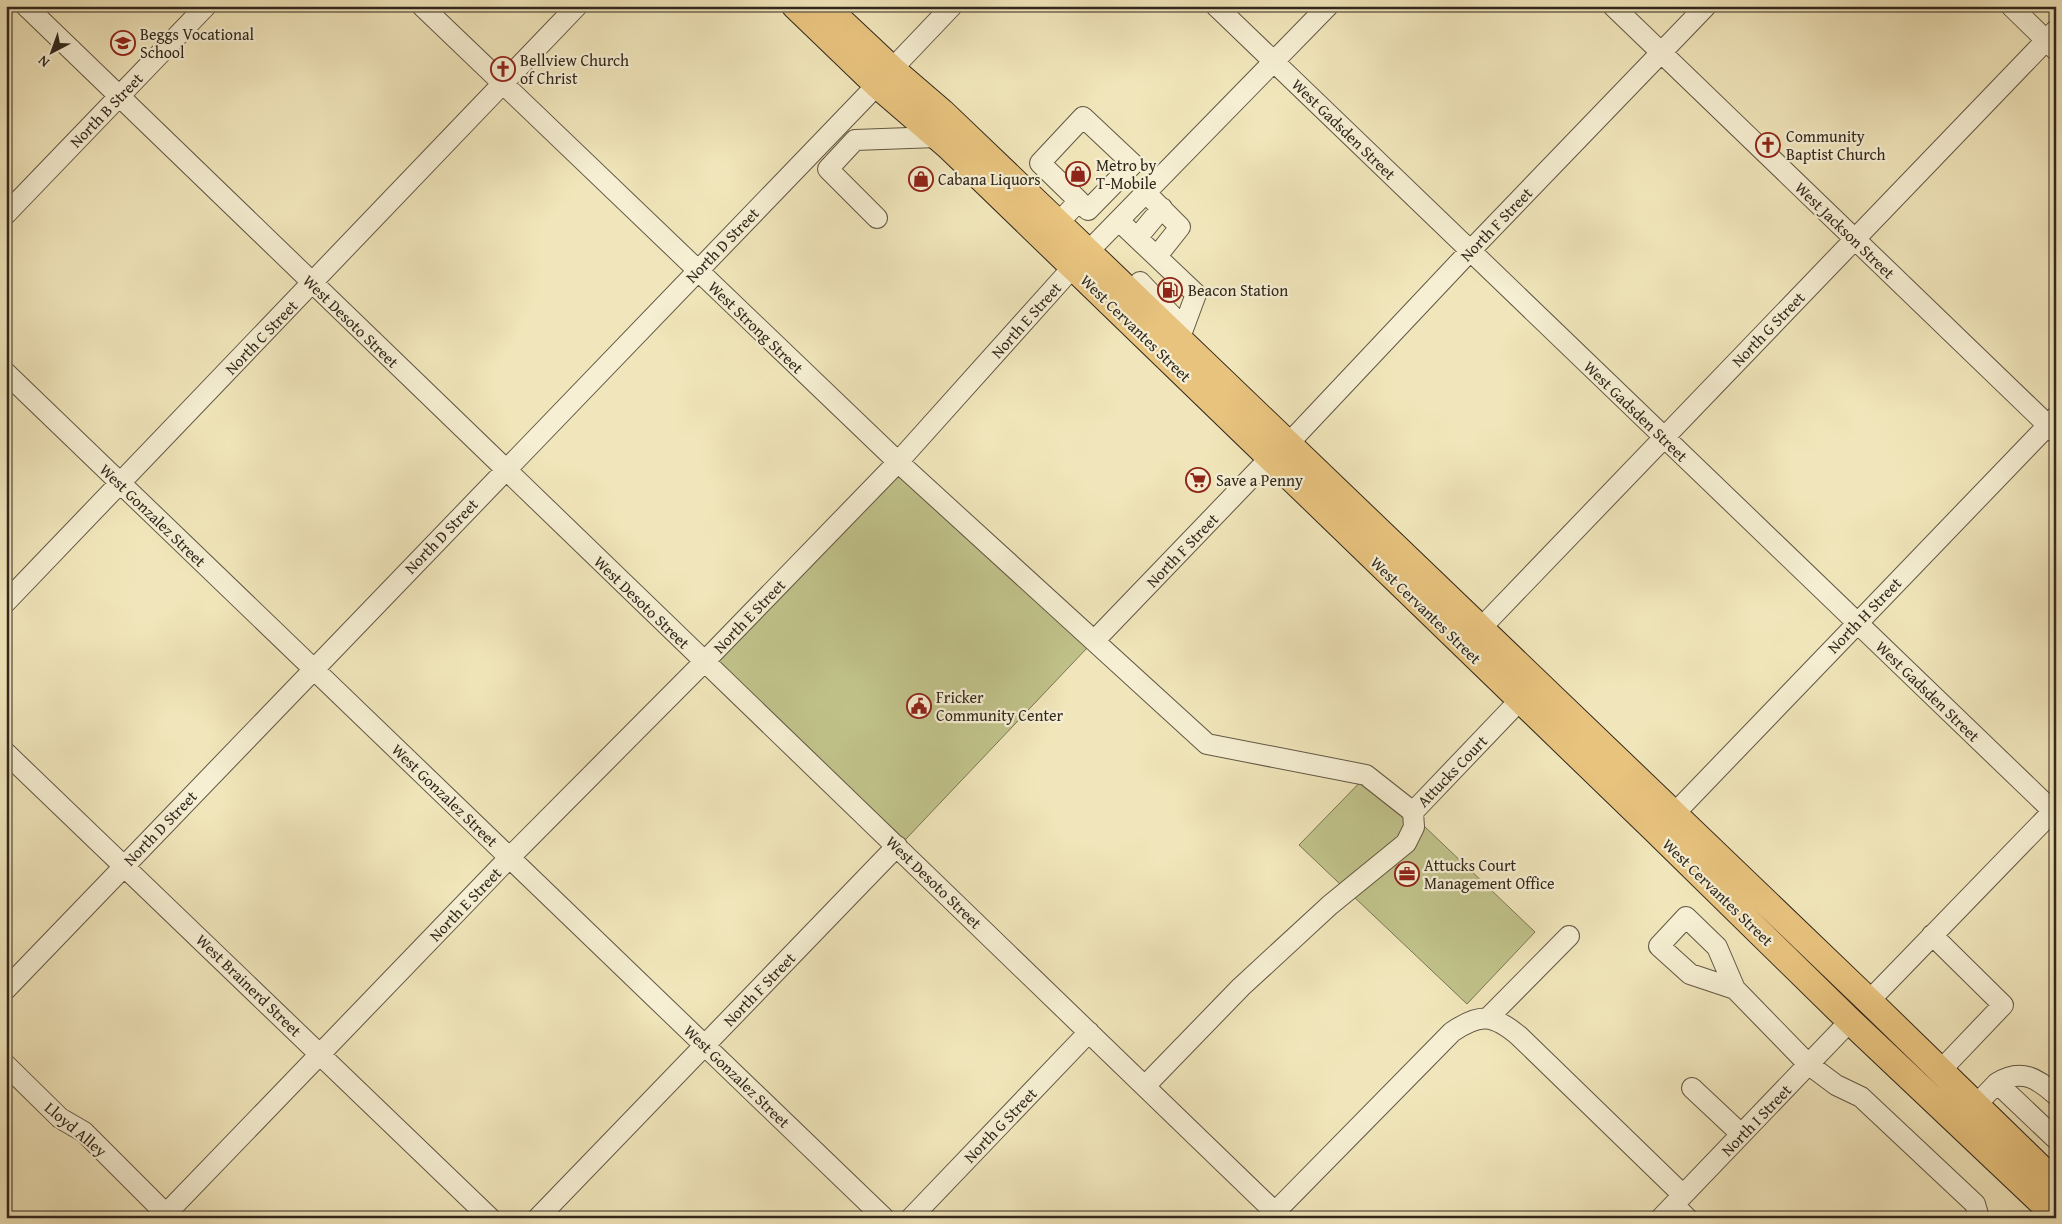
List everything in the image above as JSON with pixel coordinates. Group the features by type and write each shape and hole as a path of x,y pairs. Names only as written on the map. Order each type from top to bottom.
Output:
{"main road":[{"name":"West Cervantes Street","path":"795,6 884,77 942,112 1058,223 1081,260 1135,287 1181,334 1366,552 2048,1210"},
{"name":"West Cervantes Street","path":"825,6 884,77 937,136 1081,260 1279,451 1480,629 1869,1001 2056,1183"},
{"path":"1366,552 1388,561 1461,630 1471,633 1480,629"},
{"path":"1520,700 1530,699 1539,703 1597,759 1613,770 1635,777"}],"street":[{"name":"West Desoto Street","path":"26,6 1278,1215"},
{"name":"North B Street","path":"6,214 206,6"},
{"name":"West Strong Street","path":"422,6 898,462 1207,744 1366,775 1413,812"},
{"name":"North C Street","path":"6,602 504,85 577,6"},
{"name":"North D Street","path":"6,989 952,6"},
{"name":"West Gadsden Street","path":"1216,6 1856,623 2055,811"},
{"name":"North E Street","path":"164,1216 510,857 704,662 898,462 1081,260 1328,6"},
{"name":"West Jackson Street","path":"1613,6 1854,239 2053,425"},
{"name":"North F Street","path":"1094,641 1706,6"},
{"path":"2010,6 2052,40"},
{"name":"North G Street","path":"1480,629 1854,239 2052,40"},
{"path":"1083,117 1133,164 1088,210 1079,202 1040,163 1083,117"},
{"path":"877,218 828,169 855,140 937,136"},
{"path":"826,137 843,153"},
{"path":"1106,192 1137,238 1196,294 1181,334"},
{"path":"1135,287 1159,259 1180,226 1146,192"},
{"path":"1058,223 1079,202"},
{"path":"1137,238 1162,208"},
{"name":"West Gonzalez Street","path":"6,374 884,1218"},
{"name":"North H Street","path":"1674,814 1856,623 2053,425"},
{"name":"Attucks Court","path":"1145,1086 1241,987 1330,905 1406,843 1414,827 1413,812 1520,700"},
{"name":"West Brainerd Street","path":"6,753 490,1218"},
{"path":"1869,1001 2055,811"},
{"name":"North F Street","path":"538,1218 897,846"},
{"path":"1278,1215 1452,1032 1464,1024 1488,1018 1569,936"},
{"path":"1932,936 2003,1005 1940,1071"},
{"path":"1735,989 1808,1064 1836,1085 1861,1096 1975,1204 1980,1218"},
{"path":"1488,1018 1506,1025 1519,1036 1676,1209"},
{"name":"North I Street","path":"1676,1209 1741,1134 1850,1021"},
{"name":"North G Street","path":"911,1218 1090,1032"},
{"name":"Lloyd Alley","path":"6,1065 60,1118 84,1132 164,1216"},
{"path":"1976,1105 2000,1081 2013,1075 2035,1078 2056,1095"},
{"path":"2000,1081 2056,1131"},
{"path":"2000,1081 2056,1139"},
{"path":"1692,1088 1741,1134"}],"green space":[{"path":"897,475 1087,648 905,840 716,661"},
{"path":"1369,773 1406,808 1405,826 1400,838 1341,885 1299,845"},
{"path":"1423,825 1535,932 1467,1004 1354,897"}],"place":[{"name":"Beggs Vocational School","path":"123,43"},
{"name":"Bellview Church of Christ","path":"503,69"},
{"name":"Community Baptist Church","path":"1768,145"},
{"name":"Metro by T-Mobile","path":"1078,174"},
{"name":"Cabana Liquors","path":"921,179"},
{"name":"Beacon Station","path":"1170,290"},
{"name":"Save a Penny","path":"1198,480"},
{"name":"Fricker Community Center","path":"919,706"},
{"name":"Attucks Court Management Office","path":"1407,874"}]}
